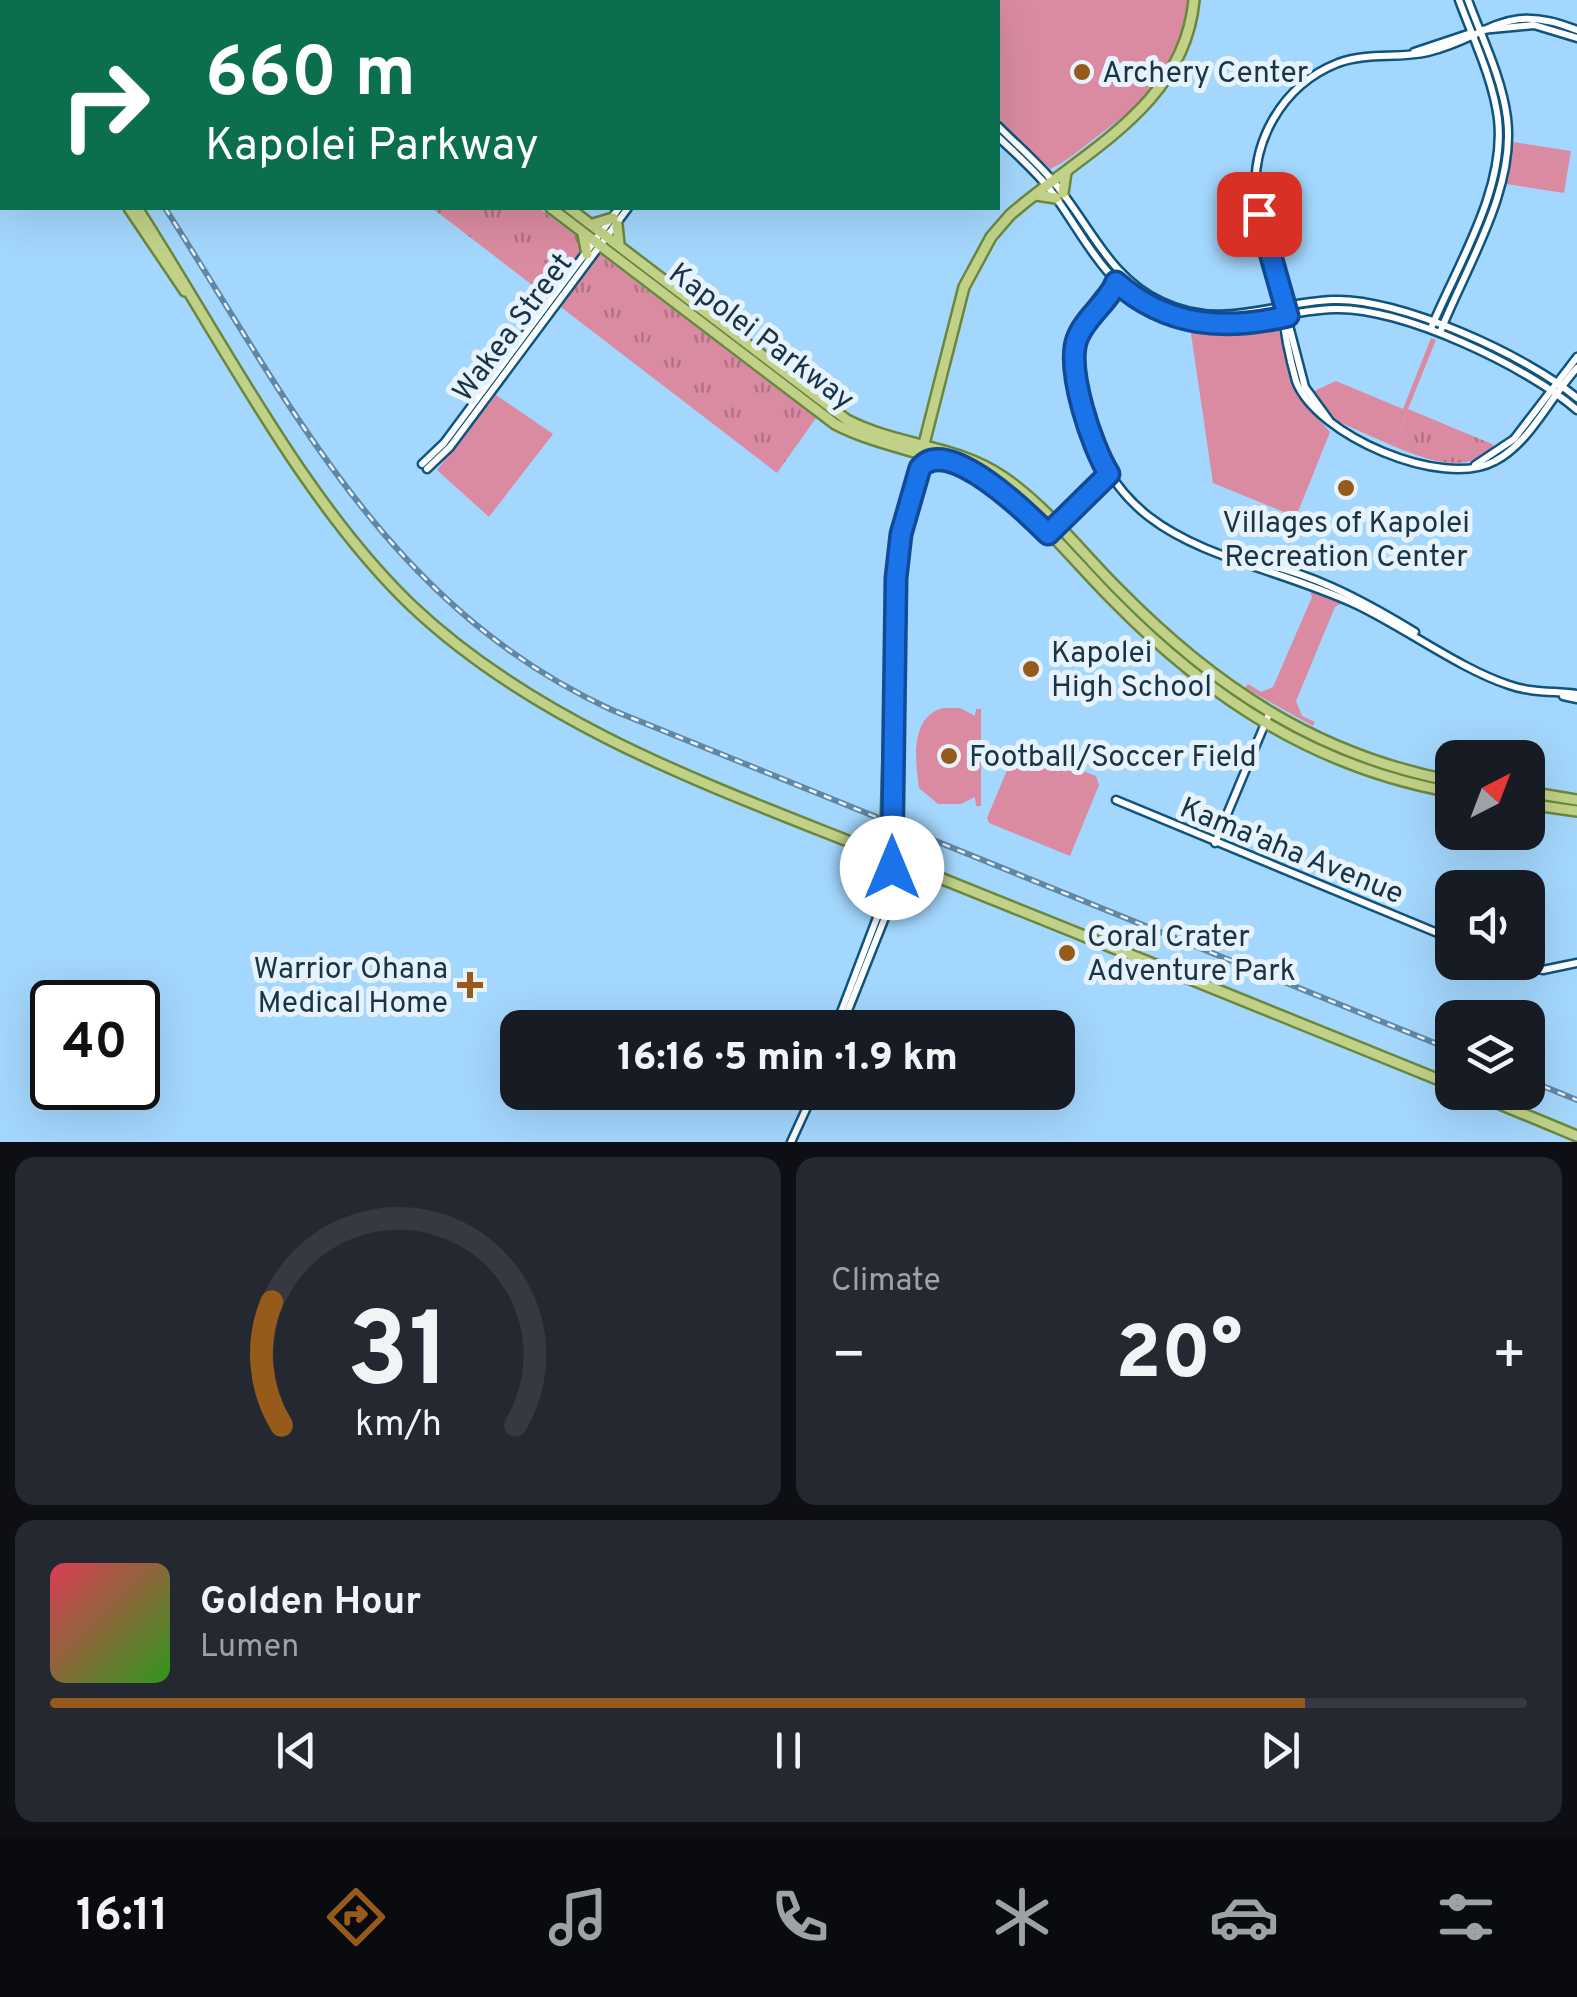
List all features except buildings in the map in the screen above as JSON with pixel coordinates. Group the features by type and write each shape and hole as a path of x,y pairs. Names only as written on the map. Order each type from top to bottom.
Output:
{"main road":[{"path":"889,858 885,842 893,563 964,287 991,237 1033,195 1155,98 1181,56 1194,0"},
{"path":"1033,195 1060,196 1068,167"},
{"path":"130,210 205,317"},
{"path":"138,210 352,540 396,590 460,648 514,686 599,733 874,852 1435,1078"},
{"name":"Kapolei Parkway","path":"554,210 586,228 839,414 920,451 1001,476 1175,646 1266,719 1356,767 1435,788"},
{"name":"Kapolei Parkway","path":"571,210 586,228"},
{"path":"615,222 617,251 589,256 586,228 615,222"},
{"path":"914,480 924,462 941,455 926,427"},
{"path":"889,858 896,578 920,451"},
{"name":"Kapolei Parkway","path":"1266,719 1360,756 1435,776"},
{"path":"1545,795 1577,800"},
{"path":"1545,806 1577,811"},
{"path":"874,852 885,842"},
{"path":"1514,1110 1577,1134"}],"street":[{"path":"1436,329 1499,190 1508,151 1504,103 1459,0"},
{"path":"1468,0 1475,32"},
{"path":"1577,30 1527,18 1496,22 1426,52 1366,56 1327,68 1293,93 1268,129 1258,162 1256,196 1300,392 1321,419 1340,430 1440,470 1469,470 1505,456 1577,357"},
{"path":"1475,32 1534,25 1577,38"},
{"path":"1000,128 1049,182 1119,278 1148,305 1194,322 1234,326 1323,309 1362,310 1436,329 1516,358 1577,398"},
{"path":"1000,139 1049,182"},
{"name":"Wakea Street","path":"615,222 619,210"},
{"name":"Wakea Street","path":"424,466 450,448 554,301 626,210"},
{"path":"1119,278 1160,302 1196,314 1233,317 1322,300 1356,300 1393,308 1436,329"},
{"path":"1119,278 1077,337 1076,362 1086,421 1109,474 1129,501 1162,529 1201,550 1352,603 1506,684 1577,696"},
{"path":"1556,387 1577,368"},
{"path":"1556,387 1577,410"},
{"path":"1052,530 1109,474"},
{"path":"1215,843 1266,719"},
{"name":"Kama'aha Avenue","path":"1116,800 1435,932"},
{"path":"888,909 889,858"},
{"path":"844,1010 878,915 889,858"},
{"path":"846,1010 903,874 913,868"},
{"path":"1545,970 1577,964"},
{"path":"791,1142 805,1110"}],"green space":[{"name":"Archery Center","path":"1000,0 1189,0 1178,44 1158,80 1114,124 1050,169 1000,125"},
{"path":"1513,142 1571,151 1564,193 1506,184"},
{"path":"435,210 542,210 816,418 777,473"},
{"path":"1277,324 1296,394 1330,432 1296,517 1213,483 1190,327 1234,331"},
{"path":"1431,338 1436,340 1393,446 1337,421 1312,392 1336,381 1403,409"},
{"path":"496,395 553,434 489,517 437,470"},
{"path":"1408,409 1492,444 1496,450 1457,463 1432,460 1393,446"},
{"path":"1308,584 1347,600 1335,607 1296,701 1302,716 1315,722 1313,726 1245,688 1248,684 1261,692 1273,687 1312,597"},
{"path":"960,708 975,716 976,709 981,709 981,806 976,806 975,797 961,804 938,804 919,788 916,752 920,730 932,713"},
{"path":"1031,750 1096,776 1099,785 1070,856 989,823 987,818 1011,761 1024,766"}],"railway":[{"path":"166,210 303,427 352,495 405,558 465,616 533,667 612,710 1435,1043"},
{"path":"1545,1087 1577,1100"}],"place":[{"name":"Archery Center","path":"1082,72"},
{"name":"Villages of Kapolei Recreation Center","path":"1346,488"},
{"name":"Kapolei High School","path":"1031,669"},
{"name":"Football/Soccer Field","path":"949,756"},
{"name":"Coral Crater Adventure Park","path":"1067,953"},
{"name":"Warrior Ohana Medical Home","path":"470,985"}],"route":[{"path":"892,868 896,578 901,534 920,468 925,461 938,458 980,476 1008,495 1048,534 1109,474 1086,421 1076,362 1077,337 1091,314 1116,282 1148,305 1194,322 1234,326 1288,316 1282,308 1259,214"}]}
